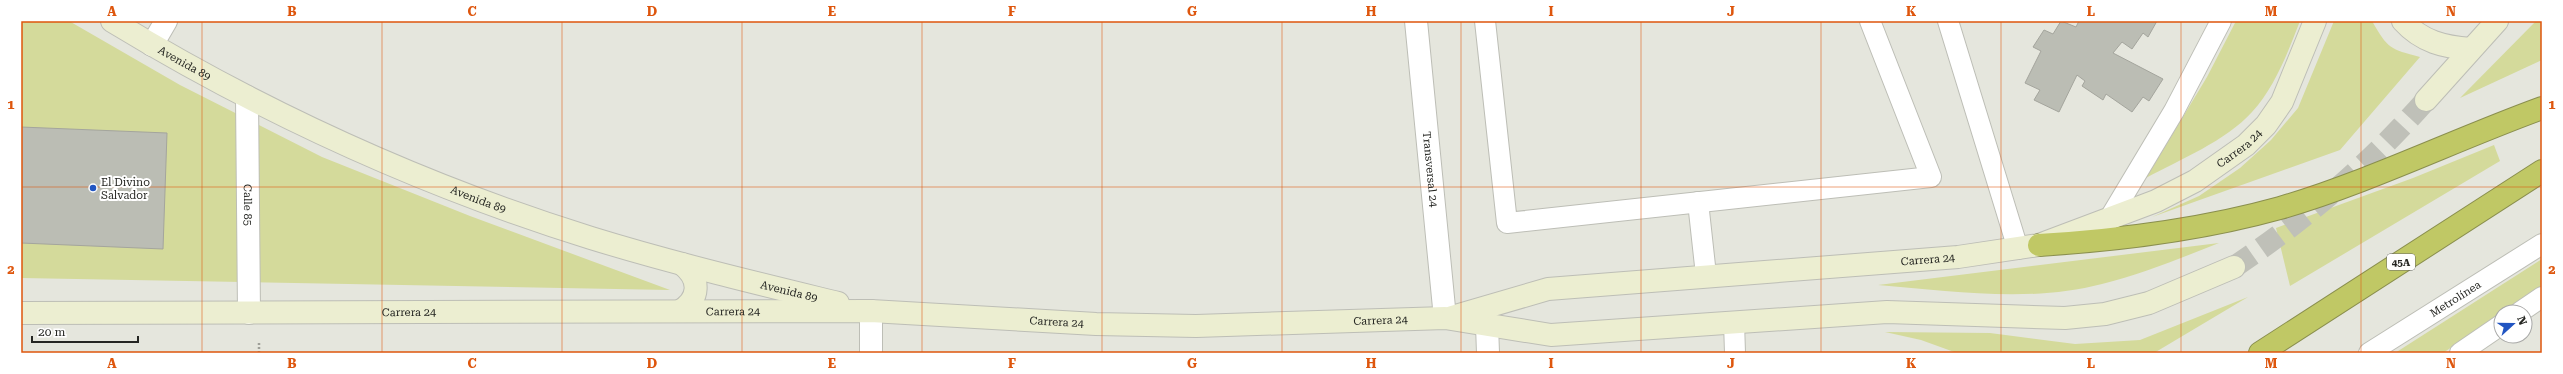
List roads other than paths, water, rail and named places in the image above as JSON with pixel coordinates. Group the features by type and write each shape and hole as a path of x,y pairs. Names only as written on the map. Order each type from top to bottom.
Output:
{"highway":[{"path":"2028,247 2149,235 2195,228 2273,209 2336,189 2542,108"},
{"name":"45A","path":"2260,353 2542,171"}],"street":[{"name":"Avenida 89","path":"112,21 246,97 330,137 416,174 503,208 591,238 682,264 870,311"},
{"path":"152,45 166,21"},
{"name":"Transversal 24","path":"1416,21 1445,318"},
{"name":"Carrera 24","path":"1445,318 1548,289 1706,275 1958,256 2028,247 2108,221 2156,201 2195,181 2246,145 2266,125 2282,102 2315,21"},
{"path":"2403,21 2423,38 2446,47 2471,48"},
{"path":"2426,100 2471,48 2497,21"},
{"name":"Calle 85","path":"246,97 249,313"},
{"path":"680,311 688,306 694,298 696,289 695,279 682,264"},
{"name":"Carrera 24","path":"21,314 870,311 1096,324 1196,326 1445,318 1551,335 1887,312 2065,318 2105,314 2149,303 2234,267"},
{"path":"870,311 871,353"},
{"path":"1488,325 1488,353"}],"lane":[{"path":"1485,21 1507,223 1931,177 1870,21"},
{"path":"1948,21 2028,247"},
{"path":"2108,221 2174,111 2221,21"},
{"path":"1698,202 1706,275"},
{"name":"Metrolínea","path":"2369,353 2542,244"},
{"path":"2532,304 2542,297"},
{"path":"1734,322 1735,353"},
{"path":"2460,353 2493,330"}],"tunnel":[{"path":"2234,267 2287,230 2336,190 2382,147 2426,100"}],"place":[{"name":"El Divino Salvador","path":"93,188"}]}
